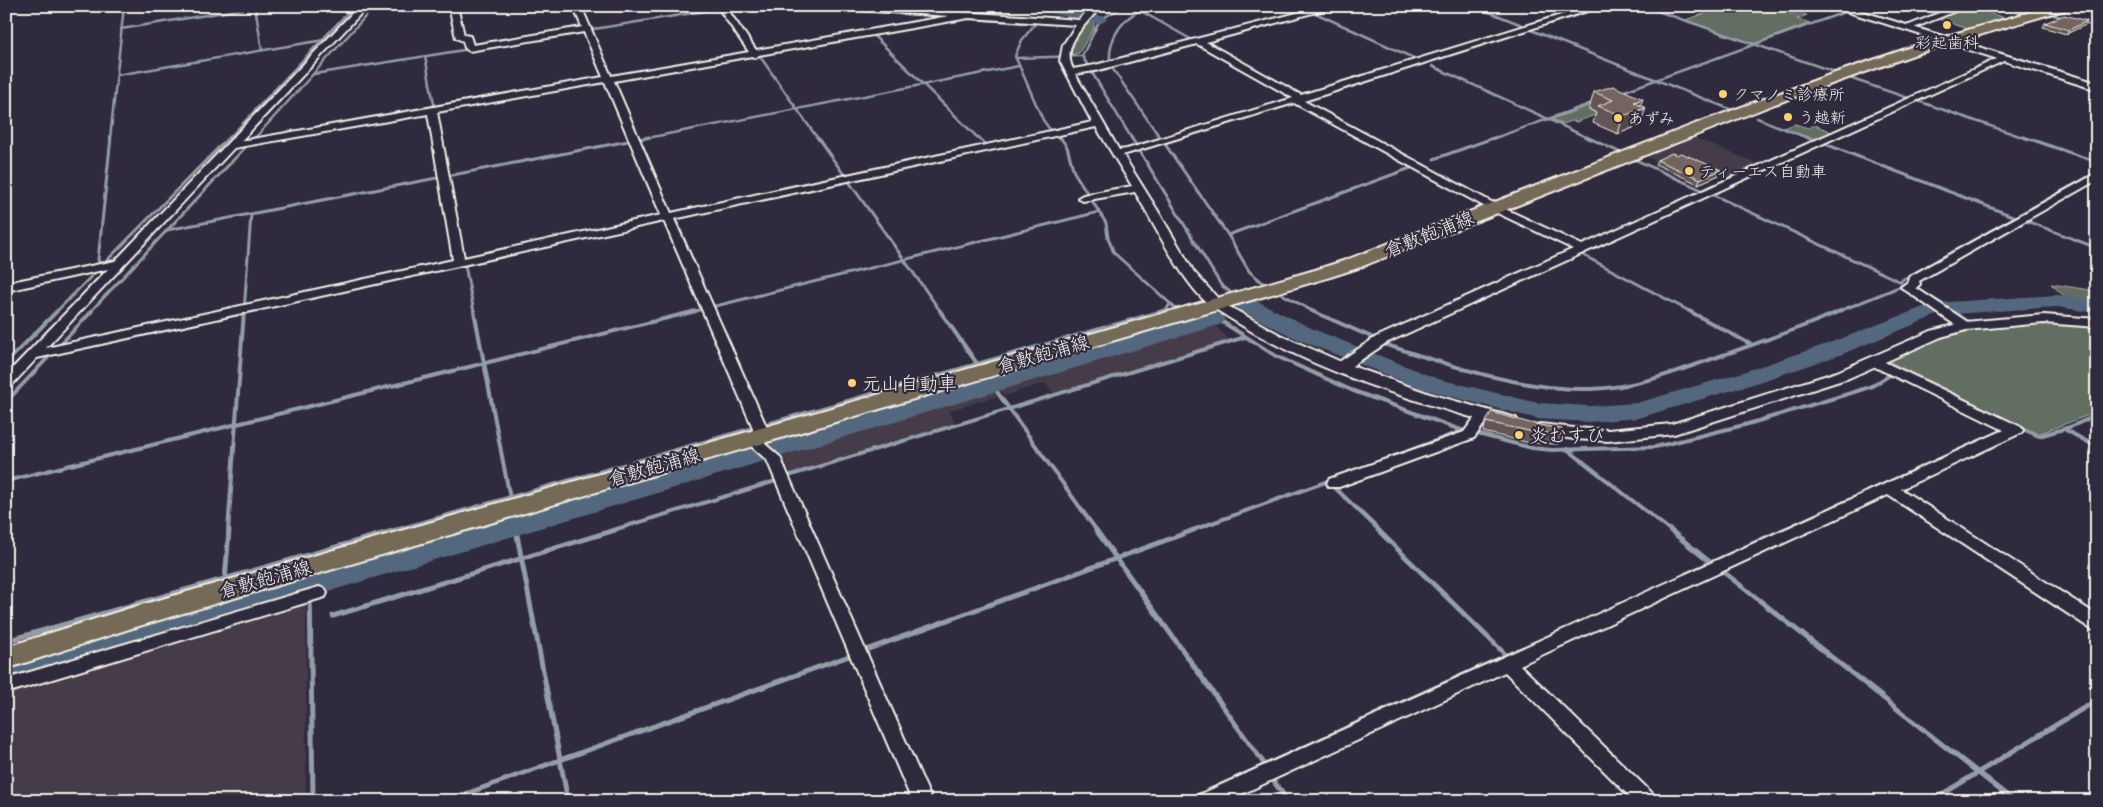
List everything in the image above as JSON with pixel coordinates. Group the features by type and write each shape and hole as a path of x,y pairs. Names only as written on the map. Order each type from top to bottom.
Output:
{"main road":[{"name":"倉敷飽浦線","path":"6,658 127,619 762,438 1352,264 1624,157 1843,75 1946,41 2065,6"}],"street":[{"path":"6,383 364,6"},
{"path":"453,6 460,38 467,38 469,48 586,30"},
{"path":"577,6 634,140 669,215 762,438 922,801"},
{"path":"833,6 965,17 1085,19"},
{"path":"1096,6 1085,19 1064,57 1070,72 1115,153 1200,290 1217,304 1286,344 1407,393 1482,416 1536,428 1583,435 1608,436 1653,432 1695,424 1817,384 1876,362 1936,334 1965,326 2044,319 2097,323"},
{"path":"1070,72 1090,69 1334,6"},
{"path":"1115,153 1128,152 1599,6"},
{"path":"1832,6 1909,27 1946,41 2097,87"},
{"path":"1909,27 1964,6"},
{"path":"722,8 755,54"},
{"path":"231,146 965,17"},
{"path":"1198,42 1495,208 1579,250"},
{"path":"1342,367 1381,340 2004,59"},
{"path":"434,110 444,177 461,261"},
{"path":"32,355 1099,123"},
{"path":"1965,326 1910,286 1914,284 1913,280 2097,176"},
{"path":"1087,197 1138,188"},
{"path":"6,287 119,264"},
{"path":"1206,801 2016,430 1876,362"},
{"path":"1334,483 1471,432 1482,416"},
{"path":"1888,488 2097,624"},
{"path":"6,686 313,595"},
{"path":"1507,663 1647,801"}],"shaded area":[{"path":"1693,137 1761,165 1730,179 1675,155 1658,162 1645,156"},
{"path":"1213,324 1230,340 1054,394 1045,383 1004,396 999,389"},
{"path":"993,391 997,396 949,411 956,423 791,473 782,455 778,452 967,396 969,398"},
{"path":"306,600 306,801 6,801 6,690"}],"green space":[{"path":"1728,6 1768,6 1792,14 1798,12 1807,15 1797,19 1810,23 1753,44 1685,20"},
{"path":"1967,7 2006,18 1968,29 1935,18"},
{"path":"1091,20 1094,21 1094,28 1079,53 1068,56 1079,32"},
{"path":"1595,104 1598,105 1588,109 1598,114 1576,122 1572,121 1563,124 1552,119"},
{"path":"1795,124 1808,128 1815,125 1834,133 1817,141 1783,128"},
{"path":"2051,284 2096,291 2097,305 2044,299 2042,297 2066,298"},
{"path":"2038,322 2097,326 2097,412 2038,434 1888,361 1933,341 1960,333"},
{"path":"1045,361 1045,365 992,382 989,376"},
{"path":"818,425 821,432 773,444 779,438"}],"building":[{"path":"2064,15 2087,21 2069,30 2045,23"},
{"path":"1613,86 1643,99 1634,102 1646,108 1623,116 1598,106 1613,100 1594,92"},
{"path":"1672,153 1677,155 1681,153 1721,170 1700,179 1657,160"},
{"path":"1491,412 1530,423 1562,429 1562,434 1534,432 1486,422"}],"waterway":[{"path":"122,29 124,6"},
{"path":"255,6 262,50"},
{"path":"321,40 354,6"},
{"path":"254,139 375,6"},
{"path":"457,6 459,16"},
{"path":"783,6 950,17"},
{"path":"1037,6 1100,20"},
{"path":"1082,56 1100,20 1124,6"},
{"path":"1140,10 1151,6"},
{"path":"1300,6 1420,61"},
{"path":"1474,6 1527,27"},
{"path":"1643,6 1755,44"},
{"path":"2024,6 2034,9"},
{"path":"122,29 255,7"},
{"path":"588,30 724,8"},
{"path":"1110,62 1112,43 1120,27 1140,10"},
{"path":"1140,10 1194,41"},
{"path":"1755,44 1845,12"},
{"path":"1906,26 1935,15"},
{"path":"2054,15 2063,18"},
{"path":"960,18 1035,24 1022,40 1015,56 1043,120 1051,131"},
{"path":"2082,23 2097,27"},
{"path":"110,139 122,29"},
{"path":"1531,30 1656,80"},
{"path":"873,35 923,85"},
{"path":"117,75 321,40"},
{"path":"228,139 321,40"},
{"path":"1656,80 1755,44"},
{"path":"1755,44 1835,72"},
{"path":"425,56 470,49"},
{"path":"759,55 797,109"},
{"path":"314,74 425,56"},
{"path":"425,56 435,110"},
{"path":"1016,58 1082,56"},
{"path":"1082,56 1132,139"},
{"path":"1060,59 1073,86"},
{"path":"1110,65 1161,139"},
{"path":"923,85 1019,66"},
{"path":"1432,66 1548,119"},
{"path":"1852,79 1911,99"},
{"path":"1622,92 1656,80"},
{"path":"1656,80 1732,110"},
{"path":"797,109 923,85"},
{"path":"923,85 979,139"},
{"path":"1915,100 2028,139"},
{"path":"1548,119 1595,102"},
{"path":"642,139 797,109"},
{"path":"797,109 818,139"},
{"path":"1757,118 1810,139"},
{"path":"1492,139 1548,119"},
{"path":"1548,119 1590,139"},
{"path":"1051,131 1064,128"},
{"path":"1032,135 1051,131"},
{"path":"1055,134 1061,139"},
{"path":"105,262 100,263 98,260 111,137"},
{"path":"105,262 229,137"},
{"path":"167,230 255,137"},
{"path":"167,230 649,137"},
{"path":"817,137 845,176"},
{"path":"978,137 986,145"},
{"path":"1060,137 1067,147 1074,172 1106,223 1108,238 1114,253 1174,307"},
{"path":"1131,137 1221,285 1230,292"},
{"path":"1160,137 1228,235"},
{"path":"1434,159 1496,137"},
{"path":"1587,137 1619,152"},
{"path":"1807,137 2015,217"},
{"path":"2024,137 2097,162"},
{"path":"1636,160 1704,191"},
{"path":"1228,235 1416,166"},
{"path":"2015,217 2097,172"},
{"path":"847,179 904,260"},
{"path":"1709,193 1901,282"},
{"path":"904,260 1099,212"},
{"path":"244,312 251,214"},
{"path":"674,215 698,273"},
{"path":"1900,281 2015,217"},
{"path":"2024,220 2097,248"},
{"path":"90,312 167,230"},
{"path":"1228,235 1249,271 1263,283"},
{"path":"1579,253 1691,312"},
{"path":"464,260 474,312"},
{"path":"691,312 904,260"},
{"path":"904,260 941,312"},
{"path":"56,312 105,262"},
{"path":"1837,312 1904,285"},
{"path":"1917,289 1947,307"},
{"path":"1282,294 1313,311"},
{"path":"1247,305 1305,334 1430,384 1538,411 1590,414 1638,410 1745,379 1832,350 1934,309 2057,301 2097,307"},
{"path":"1161,312 1167,309 1170,304"},
{"path":"1242,311 1240,312 1252,307"},
{"path":"6,363 57,311"},
{"path":"6,402 92,311"},
{"path":"236,424 244,311"},
{"path":"474,311 484,363"},
{"path":"484,363 696,311"},
{"path":"940,311 977,364"},
{"path":"1313,311 1376,339"},
{"path":"1689,311 1752,345"},
{"path":"1752,345 1840,311"},
{"path":"977,364 1161,312"},
{"path":"1192,316 1200,322"},
{"path":"1214,319 1221,321 1276,356 1351,390 1458,429"},
{"path":"6,676 1214,319"},
{"path":"1009,409 1245,337"},
{"path":"1381,343 1484,375 1511,381 1538,386 1591,389 1642,382 1752,345"},
{"path":"236,424 484,363"},
{"path":"484,363 510,497"},
{"path":"510,497 977,364"},
{"path":"1568,450 1655,447 1748,424 1851,393 1872,386 1895,372"},
{"path":"987,378 1009,409"},
{"path":"788,476 1009,409"},
{"path":"1009,409 1097,531"},
{"path":"2020,428 2039,436 2070,427 2097,415"},
{"path":"6,481 236,424"},
{"path":"228,531 236,424"},
{"path":"1780,531 2008,428"},
{"path":"1408,451 1456,433 1458,429"},
{"path":"1458,429 1532,448 1568,450"},
{"path":"2064,429 2097,447"},
{"path":"1568,450 1671,531"},
{"path":"1190,531 1331,480"},
{"path":"610,531 776,481"},
{"path":"1331,484 1380,531"},
{"path":"392,531 510,497"},
{"path":"512,515 514,526"},
{"path":"515,526 516,531"},
{"path":"225,579 229,530"},
{"path":"225,579 396,530"},
{"path":"516,530 521,559"},
{"path":"521,559 615,530"},
{"path":"1096,530 1116,558"},
{"path":"1116,558 1194,530"},
{"path":"1378,530 1507,656"},
{"path":"1670,530 1711,563"},
{"path":"1711,563 1783,530"},
{"path":"866,650 1116,558"},
{"path":"1116,558 1265,765"},
{"path":"333,616 521,559"},
{"path":"521,559 560,760"},
{"path":"1686,574 1711,563"},
{"path":"1721,570 1978,772"},
{"path":"6,641 225,579"},
{"path":"310,586 313,801"},
{"path":"222,612 223,599"},
{"path":"1507,656 1564,630"},
{"path":"560,760 852,655"},
{"path":"1374,715 1507,656"},
{"path":"1978,772 2097,700"},
{"path":"1186,801 1364,720"},
{"path":"446,801 560,760"},
{"path":"560,760 568,801"},
{"path":"1931,801 1978,772"},
{"path":"1978,772 2014,801"},
{"path":"1272,779 1288,801"}],"place":[{"name":"彩起歯科","path":"1947,25"},
{"name":"クマノミ診療所","path":"1723,94"},
{"name":"う越新","path":"1788,117"},
{"name":"あずみ","path":"1618,118"},
{"name":"ティーエス自動車","path":"1689,171"},
{"name":"元山自動車","path":"852,383"},
{"name":"炎むすび","path":"1519,435"}]}
